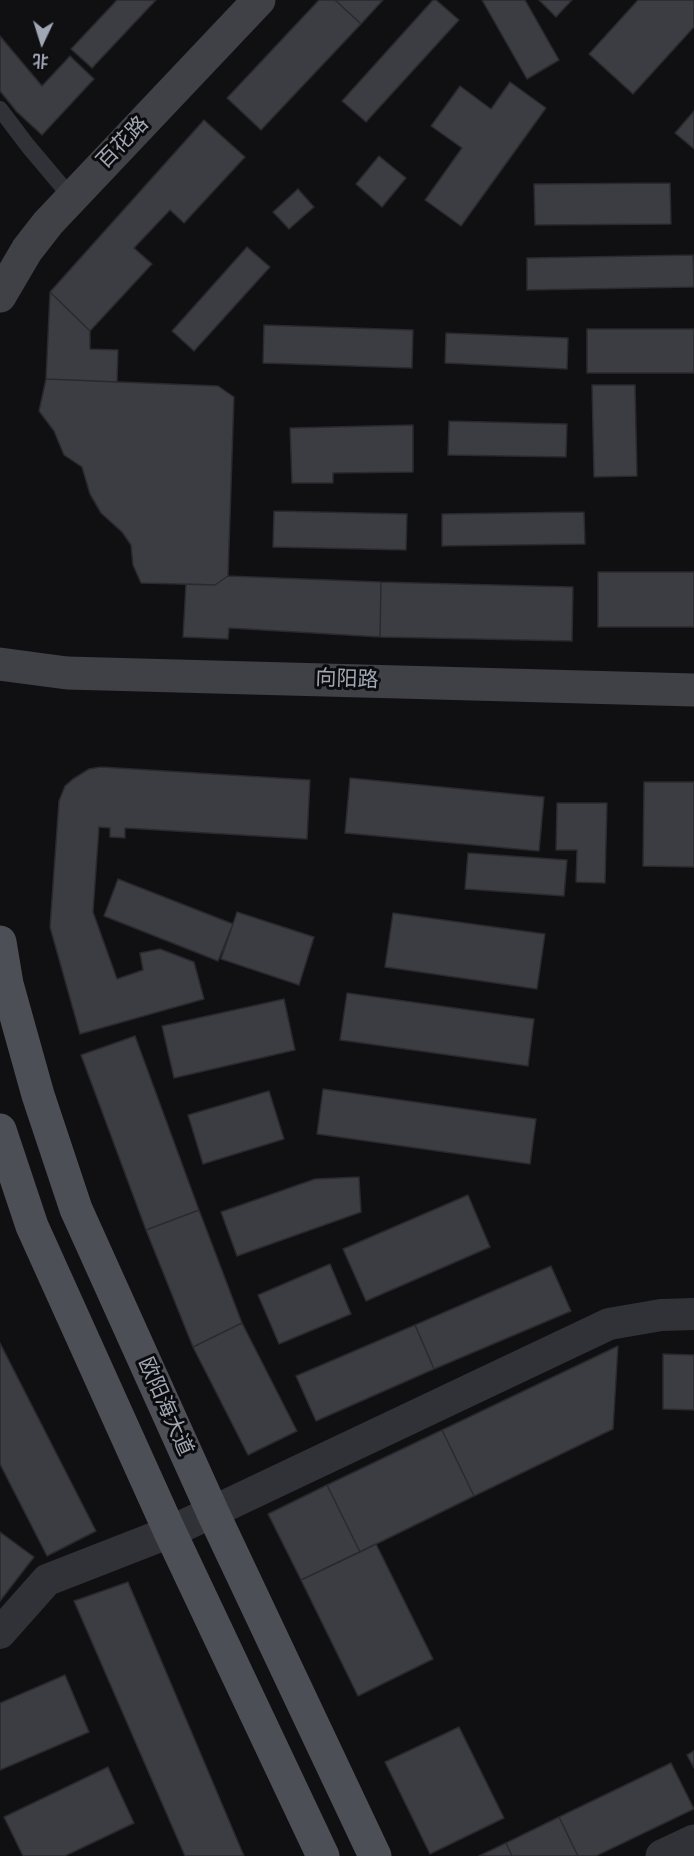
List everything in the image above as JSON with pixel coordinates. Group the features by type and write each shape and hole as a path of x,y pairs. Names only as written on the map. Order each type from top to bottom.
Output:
{"main road":[{"name":"百花路","path":"0,296 27,250 48,223 259,0"},
{"name":"向阳路","path":"0,664 67,673 694,690"},
{"name":"欧阳海大道","path":"0,942 10,996 38,1095 76,1209 213,1513 375,1856"},
{"path":"0,1130 32,1226 170,1532 323,1856"}],"street":[{"path":"0,1633 47,1580 213,1513 609,1324 661,1315 694,1314"},
{"path":"662,1856 694,1841"}],"lane":[{"path":"0,109 71,197"}],"building":[{"path":"117,0 156,0 92,68 71,49"},
{"path":"319,0 335,0 361,24 261,130 227,98"},
{"path":"335,0 383,0 361,24"},
{"path":"433,0 436,0 459,20 366,122 342,101"},
{"path":"482,0 525,0 559,60 527,79"},
{"path":"539,0 572,0 556,17"},
{"path":"638,0 694,0 694,27 633,94 589,54"},
{"path":"0,36 42,86 70,56 94,79 42,135 17,112 0,91"},
{"path":"510,82 546,108 461,226 425,200 462,148 431,126 460,86 491,109"},
{"path":"694,111 694,149 675,133"},
{"path":"204,120 245,157 184,223 170,210 134,248 152,264 90,331 50,292"},
{"path":"379,156 406,178 382,207 356,184"},
{"path":"670,183 671,224 535,225 534,184"},
{"path":"298,189 314,207 289,229 273,212"},
{"path":"247,247 270,267 194,351 172,331"},
{"path":"693,255 694,287 527,290 527,258"},
{"path":"50,292 90,331 90,349 118,350 117,382 46,379"},
{"path":"264,325 413,330 412,368 263,363"},
{"path":"587,329 694,329 694,373 587,373"},
{"path":"446,333 568,338 567,369 445,363"},
{"path":"46,379 218,386 234,397 228,576 215,585 141,583 133,565 131,545 122,532 101,513 90,494 82,467 64,455 54,431 39,411"},
{"path":"592,385 635,385 637,476 594,477"},
{"path":"449,421 567,424 566,457 448,455"},
{"path":"413,425 413,472 333,473 333,483 292,483 290,428"},
{"path":"274,511 407,514 406,550 273,547"},
{"path":"584,512 585,544 442,546 442,514"},
{"path":"598,572 694,572 694,627 598,627"},
{"path":"228,576 381,582 380,637 229,628 228,639 183,637 186,584 215,585"},
{"path":"381,582 573,587 572,641 380,637"},
{"path":"101,767 310,780 307,839 125,828 125,838 110,837 110,828 99,827 93,912 117,979 143,970 140,953 160,949 194,962 204,999 80,1034 50,927 59,801 65,786 73,779 89,769"},
{"path":"350,778 544,797 539,851 345,833"},
{"path":"644,782 694,782 694,867 643,866"},
{"path":"557,803 607,803 605,883 576,882 577,850 556,850"},
{"path":"468,853 567,860 564,896 465,889"},
{"path":"118,879 233,924 218,961 104,916"},
{"path":"237,912 314,937 299,985 221,959"},
{"path":"393,913 545,934 537,989 385,967"},
{"path":"347,993 534,1019 528,1066 340,1040"},
{"path":"284,999 295,1050 174,1078 162,1026"},
{"path":"135,1036 199,1210 146,1230 81,1055"},
{"path":"323,1089 536,1119 530,1164 317,1134"},
{"path":"269,1091 284,1139 203,1164 188,1115"},
{"path":"359,1177 361,1212 237,1256 221,1212 315,1179"},
{"path":"468,1195 490,1247 366,1301 343,1249"},
{"path":"199,1210 242,1323 193,1347 146,1230"},
{"path":"330,1264 351,1314 279,1344 258,1295"},
{"path":"551,1266 571,1311 434,1369 415,1325"},
{"path":"242,1323 297,1431 248,1455 193,1347"},
{"path":"415,1325 434,1369 316,1421 296,1376"},
{"path":"0,1343 96,1531 47,1556 0,1464"},
{"path":"618,1346 613,1429 474,1496 442,1430"},
{"path":"663,1354 694,1355 694,1410 663,1409"},
{"path":"442,1430 474,1496 360,1552 327,1485"},
{"path":"327,1485 360,1552 301,1580 268,1514"},
{"path":"0,1532 34,1557 0,1601"},
{"path":"376,1544 433,1659 358,1696 301,1580"},
{"path":"128,1582 244,1856 185,1856 74,1601"},
{"path":"65,1675 89,1732 0,1770 0,1703"},
{"path":"459,1727 504,1818 430,1854 385,1762"},
{"path":"694,1751 694,1768 687,1755"},
{"path":"671,1763 694,1809 596,1856 578,1856 559,1817"},
{"path":"108,1767 134,1823 65,1856 23,1856 4,1817"},
{"path":"559,1817 578,1856 512,1856 506,1843"},
{"path":"506,1843 512,1856 479,1856"}]}
